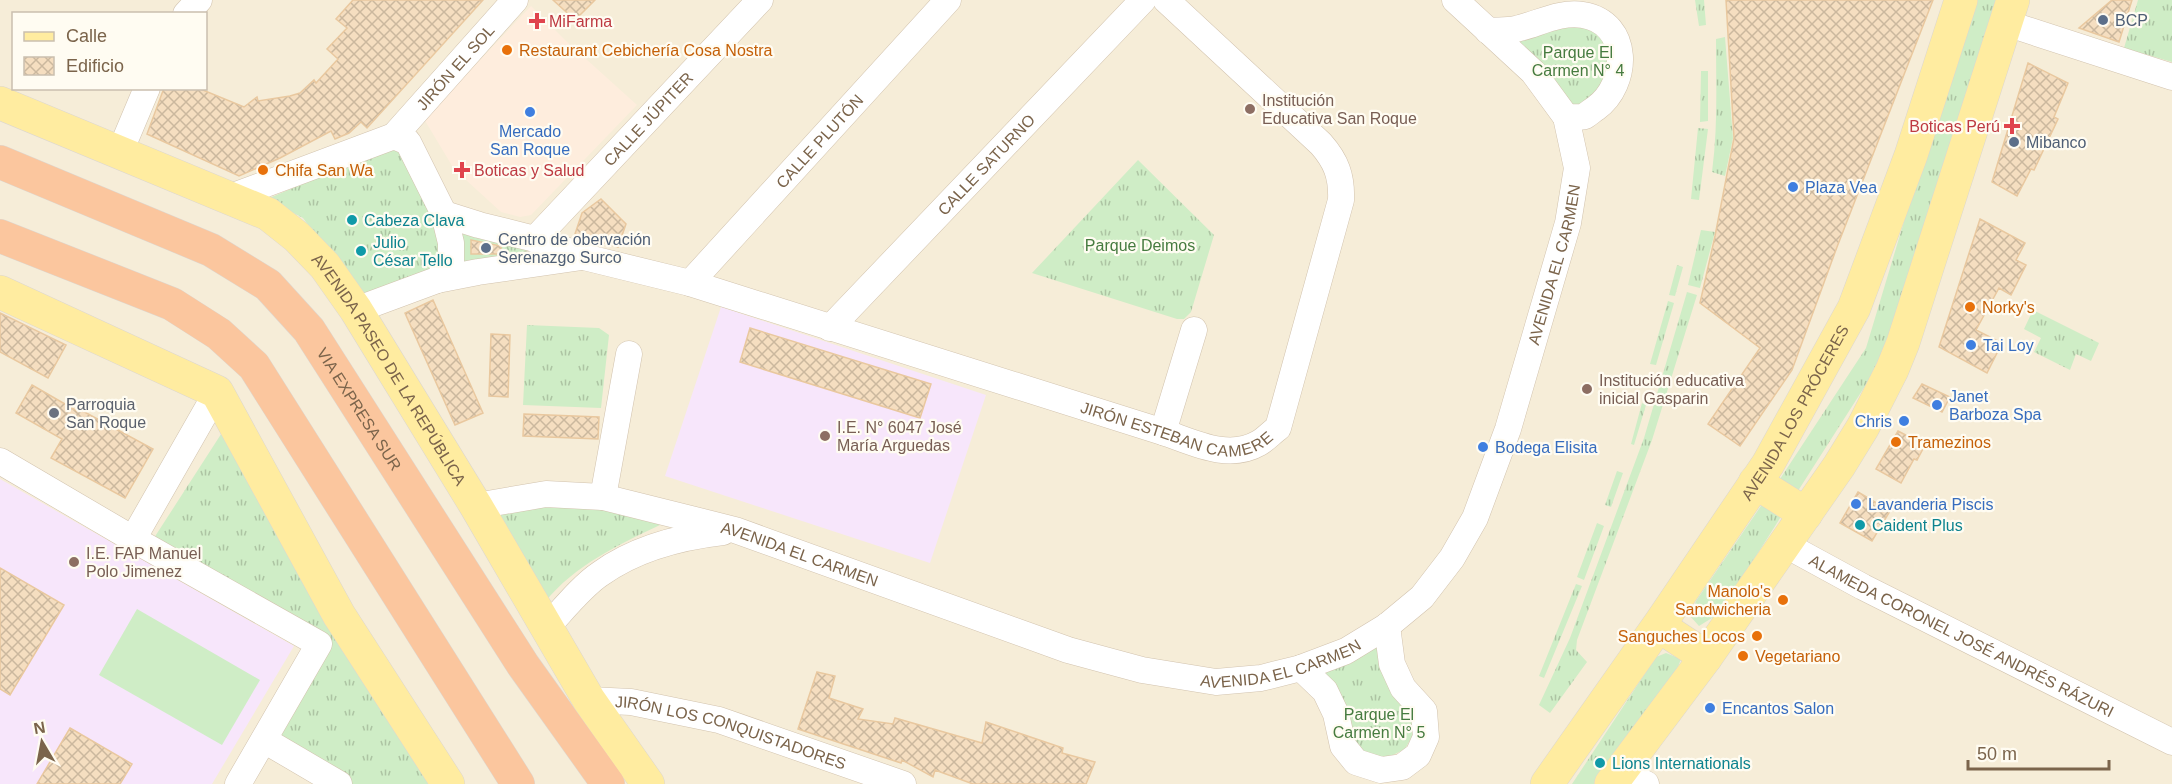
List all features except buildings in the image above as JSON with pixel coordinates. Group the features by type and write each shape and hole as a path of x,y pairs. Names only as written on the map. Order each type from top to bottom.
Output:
{"highway":[{"name":"VIA EXPRESA SUR","path":"0,162 211,250 268,285 309,330 523,664 608,784"},
{"path":"0,236 172,304 219,334 254,366 518,784"}],"main road":[{"name":"AVENIDA LOS PRÓCERES","path":"1547,784 1659,626 1768,464 1854,308 1911,155 1961,0"},
{"path":"1626,780 1706,657 1839,466 1863,427 1892,370 2009,12"},
{"name":"AVENIDA PASEO DE LA REPÚBLICA","path":"0,103 268,214 297,237 325,266 356,310 476,506 589,700 648,784"},
{"path":"0,292 217,392 339,615 448,784"},
{"path":"1755,482 1806,514"},
{"path":"1659,626 1706,657"}],"street":[{"path":"188,12 199,0"},
{"name":"JIRÓN EL SOL","path":"394,136 515,0"},
{"name":"CALLE JÚPITER","path":"536,239 760,0"},
{"name":"CALLE PLUTÓN","path":"690,283 948,0"},
{"name":"CALLE SATURNO","path":"830,328 1143,0"},
{"name":"JIRÓN ESTEBAN CAMERE","path":"444,214 536,239 584,257 690,283 1216,450 1236,450 1259,443 1278,428 1341,200 1342,182 1336,166 1321,144 1166,0"},
{"name":"AVENIDA EL CARMEN","path":"476,506 546,494 603,497 735,530 1068,650 1142,670 1216,682 1261,678 1301,668 1346,651 1387,626 1422,597 1452,558 1475,518 1508,429 1568,223 1577,168 1566,117 1533,72 1455,0"},
{"path":"2009,12 2172,77"},
{"path":"1488,31 1514,29 1567,14 1586,15 1602,23 1617,37 1621,57 1618,80 1604,102 1585,116 1566,117"},
{"path":"120,152 146,90"},
{"path":"228,198 394,136 408,142 444,214 451,243 451,263 446,272 437,280"},
{"name":"JIRÓN ESTEBAN CAMERE","path":"356,310 437,280 584,257"},
{"path":"1163,432 1194,330"},
{"path":"603,497 628,354"},
{"path":"133,539 217,392"},
{"path":"0,461 319,644 238,784"},
{"path":"547,627 599,574 648,548 690,536 735,530"},
{"name":"ALAMEDA CORONEL JOSÉ ANDRÉS RÁZURI","path":"1784,544 1863,587 2172,742"},
{"path":"1301,668 1325,691 1336,714 1343,746 1356,762 1381,770 1402,767 1418,755 1426,737 1424,711 1403,688 1392,664 1387,626"},
{"name":"JIRÓN LOS CONQUISTADORES","path":"589,700 631,702 719,720 849,774 903,784"},
{"path":"264,740 339,784"}],"shaded area":[{"path":"0,0 2172,0 2172,784 0,784"},
{"name":"Mercado San Roque","path":"531,6 637,105 531,215 520,217 501,212 454,169 424,119"},
{"name":"I.E. N° 6047 José María Arguedas","path":"721,307 986,395 930,563 665,476"},
{"name":"I.E. FAP Manuel Polo Jimenez","path":"0,479 294,646 212,784 0,784"}],"green space":[{"path":"1695,0 1704,0 1706,25 1699,26"},
{"path":"1972,0 1996,0 1883,358 1796,494 1778,482 1866,348"},
{"path":"2138,0 2172,0 2172,62 2124,48"},
{"name":"Parque El Carmen N° 4","path":"1579,23 1603,32 1613,48 1606,91 1570,113 1511,37"},
{"path":"1725,37 1733,138 1725,176 1712,172 1716,122 1716,39"},
{"path":"1701,71 1708,71 1708,121 1700,122"},
{"path":"1698,128 1708,129 1699,200 1691,199"},
{"path":"385,149 403,149 442,245 437,267 360,297 303,218 267,199"},
{"name":"Parque Deimos","path":"1138,160 1214,235 1191,312 1184,319 1177,319 1032,273"},
{"path":"1701,230 1715,232 1700,288 1688,285"},
{"path":"462,232 548,250 466,266 460,261"},
{"path":"1677,265 1683,267 1675,296 1669,295"},
{"path":"1687,292 1697,295 1652,440 1577,640 1576,650 1587,662 1550,713 1539,705 1570,638 1644,438"},
{"path":"1668,301 1674,303 1656,365 1650,364"},
{"path":"2033,310 2099,343 2091,361 2076,354 2070,370 2034,352 2041,338 2024,329"},
{"path":"527,325 599,328 609,335 601,408 523,405"},
{"path":"1642,403 1646,405 1634,445 1631,444"},
{"path":"225,428 441,784 350,784 278,742 328,642 154,538"},
{"path":"1617,471 1623,473 1611,507 1605,505"},
{"path":"601,500 660,521 660,525 613,548 583,567 545,602 491,513"},
{"path":"1763,503 1782,515 1720,613 1699,626 1690,616 1696,601"},
{"path":"1597,523 1604,526 1584,580 1577,577"},
{"path":"1576,584 1582,586 1544,678 1539,676"},
{"path":"137,609 260,680 222,745 99,675"},
{"name":"Parque El Carmen N° 5","path":"1374,645 1382,647 1411,712 1415,731 1405,749 1389,757 1370,756 1355,744 1322,668"},
{"path":"1666,653 1681,659 1674,677 1603,784 1572,784 1656,657"}],"place":[{"name":"BCP","path":"2103,20"},
{"name":"MiFarma","path":"537,21"},
{"name":"Restaurant Cebichería Cosa Nostra","path":"507,50"},
{"name":"Institución Educativa San Roque","path":"1250,109"},
{"name":"Mercado San Roque","path":"530,112"},
{"name":"Boticas Perú","path":"2012,126"},
{"name":"Mibanco","path":"2014,142"},
{"name":"Chifa San Wa","path":"263,170"},
{"name":"Boticas y Salud","path":"462,170"},
{"name":"Plaza Vea","path":"1793,187"},
{"name":"Cabeza Clava","path":"352,220"},
{"name":"Centro de obervación Serenazgo Surco","path":"486,248"},
{"name":"Julio César Tello","path":"361,251"},
{"name":"Norky's","path":"1970,307"},
{"name":"Tai Loy","path":"1971,345"},
{"name":"Institución educativa inicial Gasparin","path":"1587,389"},
{"name":"Janet Barboza Spa","path":"1937,405"},
{"name":"Parroquia San Roque","path":"54,413"},
{"name":"Chris","path":"1904,421"},
{"name":"I.E. N° 6047 José María Arguedas","path":"825,436"},
{"name":"Tramezinos","path":"1896,442"},
{"name":"Bodega Elisita","path":"1483,447"},
{"name":"Lavanderia Piscis","path":"1856,504"},
{"name":"Caident Plus","path":"1860,525"},
{"name":"I.E. FAP Manuel Polo Jimenez","path":"74,562"},
{"name":"Manolo's Sandwicheria","path":"1783,600"},
{"name":"Sanguches Locos","path":"1757,636"},
{"name":"Vegetariano","path":"1743,656"},
{"name":"Encantos Salon","path":"1710,708"},
{"name":"Lions Internationals","path":"1600,763"}]}
